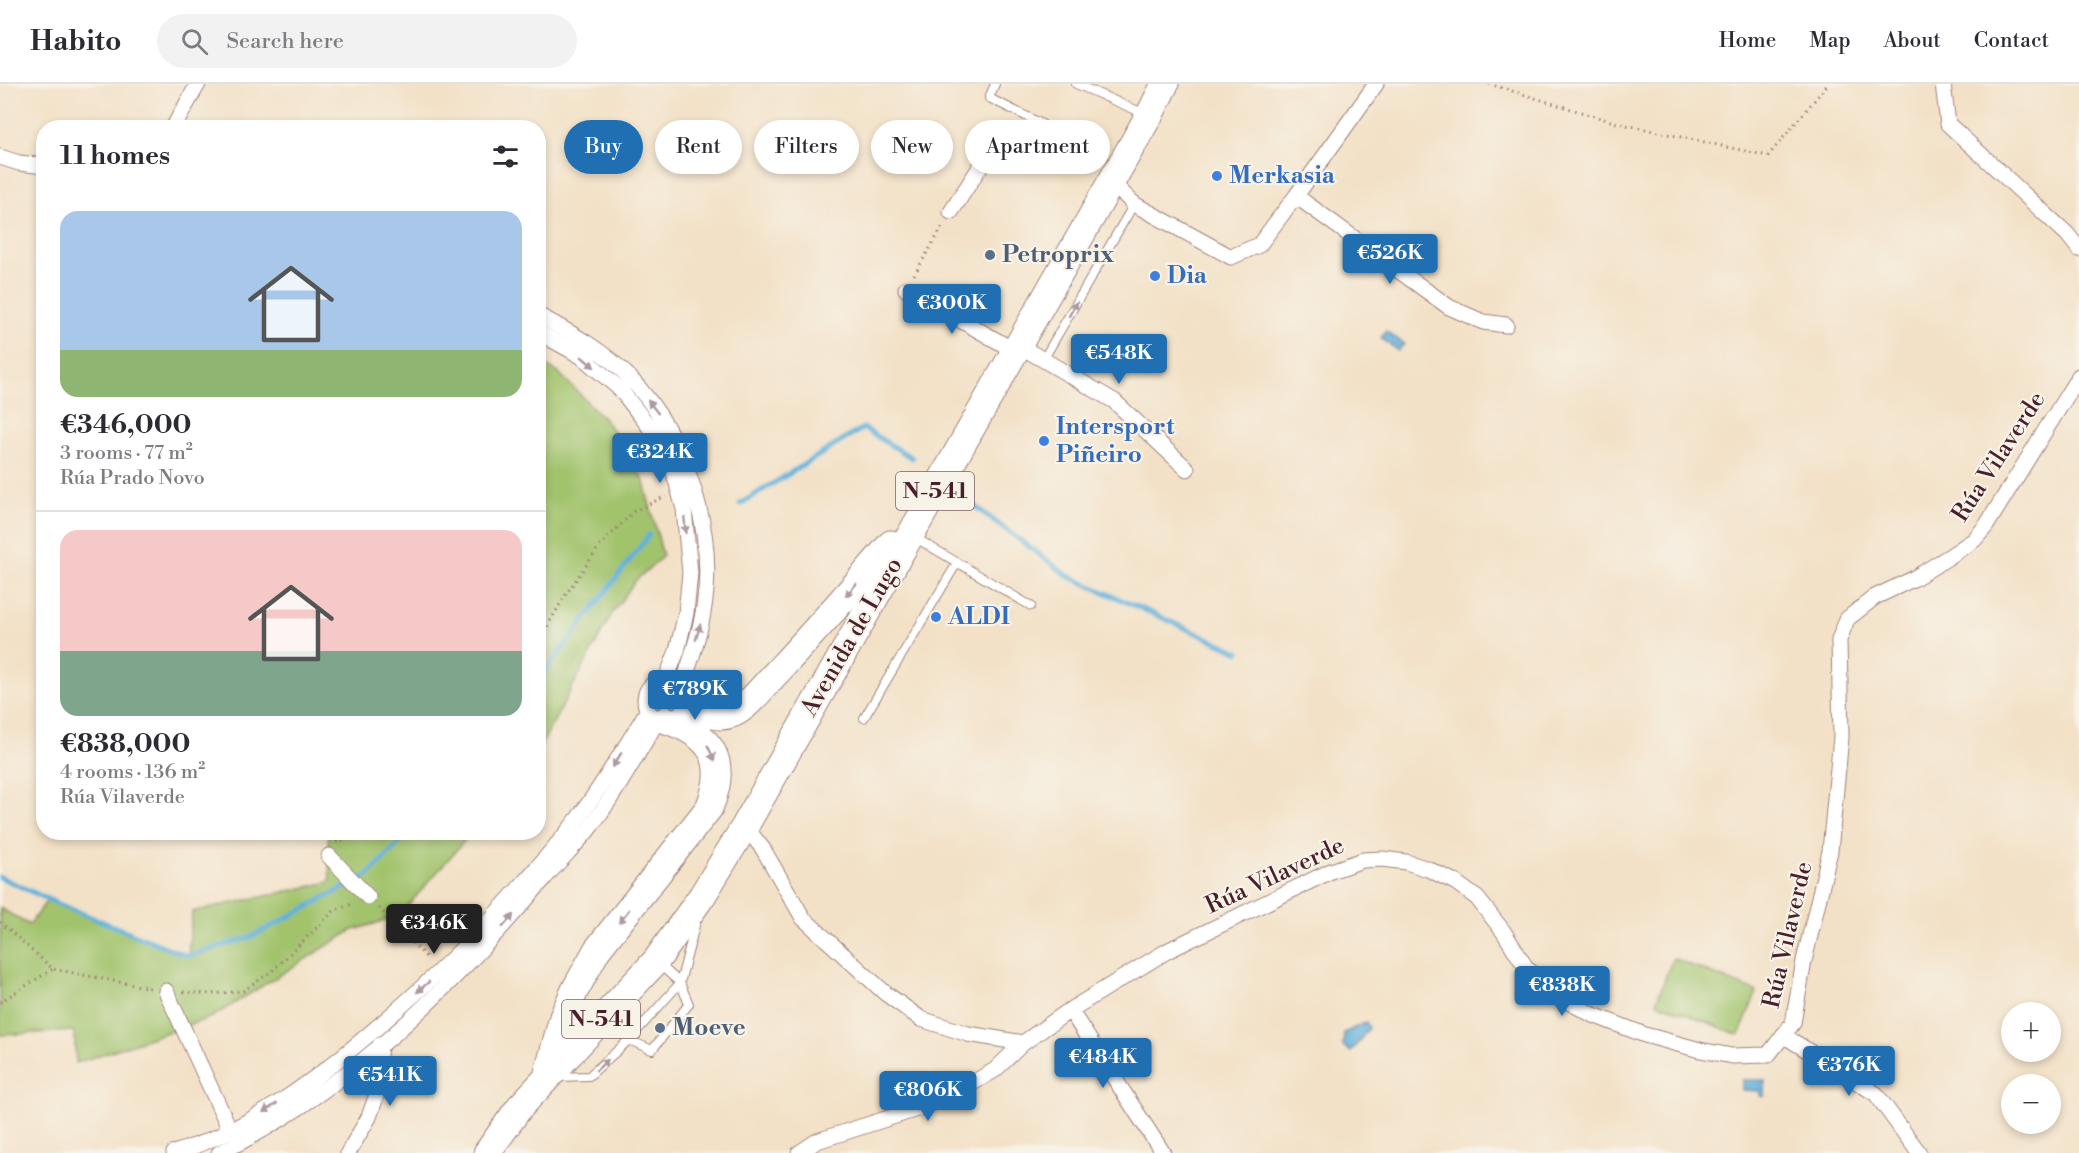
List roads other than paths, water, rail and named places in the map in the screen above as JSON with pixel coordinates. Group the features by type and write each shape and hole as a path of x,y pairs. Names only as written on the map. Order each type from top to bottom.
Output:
{"highway":[{"name":"Avenida de Lugo","path":"488,1153 519,1108 656,961 702,896 910,535 1165,84"},
{"path":"677,687 691,702 716,716 735,712 755,695 826,620 931,498"},
{"path":"547,1077 563,1017 597,950 709,808 715,794 718,770 714,756 706,742 688,727 658,716"}],"street":[{"path":"178,120 198,84"},
{"path":"1111,182 1134,204 1231,257 1259,245 1376,84"},
{"path":"1942,84 1948,124 2067,234 2079,249"},
{"path":"0,157 36,165"},
{"path":"951,212 975,174"},
{"path":"1296,196 1449,307 1483,322 1506,325"},
{"path":"906,289 1043,360 1114,401 1187,469"},
{"path":"546,319 588,342 629,376 665,422 683,457 697,501 707,567 703,614 677,687"},
{"path":"546,336 581,356 620,389 654,433 672,466 684,508 690,573 686,613 677,651 677,687 685,704 682,711 674,718 658,716 645,700 649,688 660,680 677,687"},
{"name":"Rúa Vilaverde","path":"799,1153 817,1141 917,1109 957,1092 995,1070 1023,1043 1070,1010 1167,951 1300,885 1363,860 1382,859 1406,862 1428,869 1455,882 1477,898 1525,966 1547,990 1591,1014 1646,1035 1732,1056 1768,1055 1792,1023 1830,851 1841,737 1839,640 1847,619 1875,597 1913,579 1974,540 1986,526 2079,376"},
{"path":"174,1153 249,1122 312,1081 341,1059 440,972 497,914 578,819 605,780 658,716"},
{"path":"219,1153 256,1135 320,1093 381,1045 440,993 472,961 587,831 615,791 658,716"},
{"path":"744,826 763,849 804,918 885,993 921,1019 968,1034 1023,1043"},
{"path":"328,850 368,897"},
{"path":"166,991 230,1130"},
{"path":"1070,1010 1163,1153"},
{"path":"1783,1035 1875,1094 1919,1153"},
{"path":"348,1153 369,1117 376,1097 381,1045"}],"lane":[{"path":"995,84 990,98 1034,120"},
{"path":"1076,84 1149,115"},
{"path":"1043,360 1134,204"},
{"path":"910,535 1031,606"},
{"path":"864,718 957,563"},
{"path":"547,1077 589,1076 630,1040 680,982 702,896"},
{"path":"604,1016 630,1040 652,1050 689,1004 680,982 656,961"}],"water":[{"path":"1386,331 1404,344 1398,351 1381,338"},
{"path":"1366,1022 1369,1028 1351,1052 1343,1046 1344,1033"},
{"path":"1742,1080 1765,1080 1765,1096 1760,1096 1760,1091 1742,1090"}],"waterway":[{"path":"740,504 863,428 912,458"},
{"path":"961,496 1068,576 1239,652"},
{"path":"546,670 649,535"},
{"path":"0,877 56,903 188,956 251,937 368,875 402,840"}],"place":[{"name":"Merkasia","path":"1217,176"},
{"name":"Petroprix","path":"990,255"},
{"name":"Dia","path":"1155,276"},
{"name":"Intersport Piñeiro","path":"1044,441"},
{"name":"ALDI","path":"936,617"},
{"name":"Moeve","path":"660,1028"}]}
